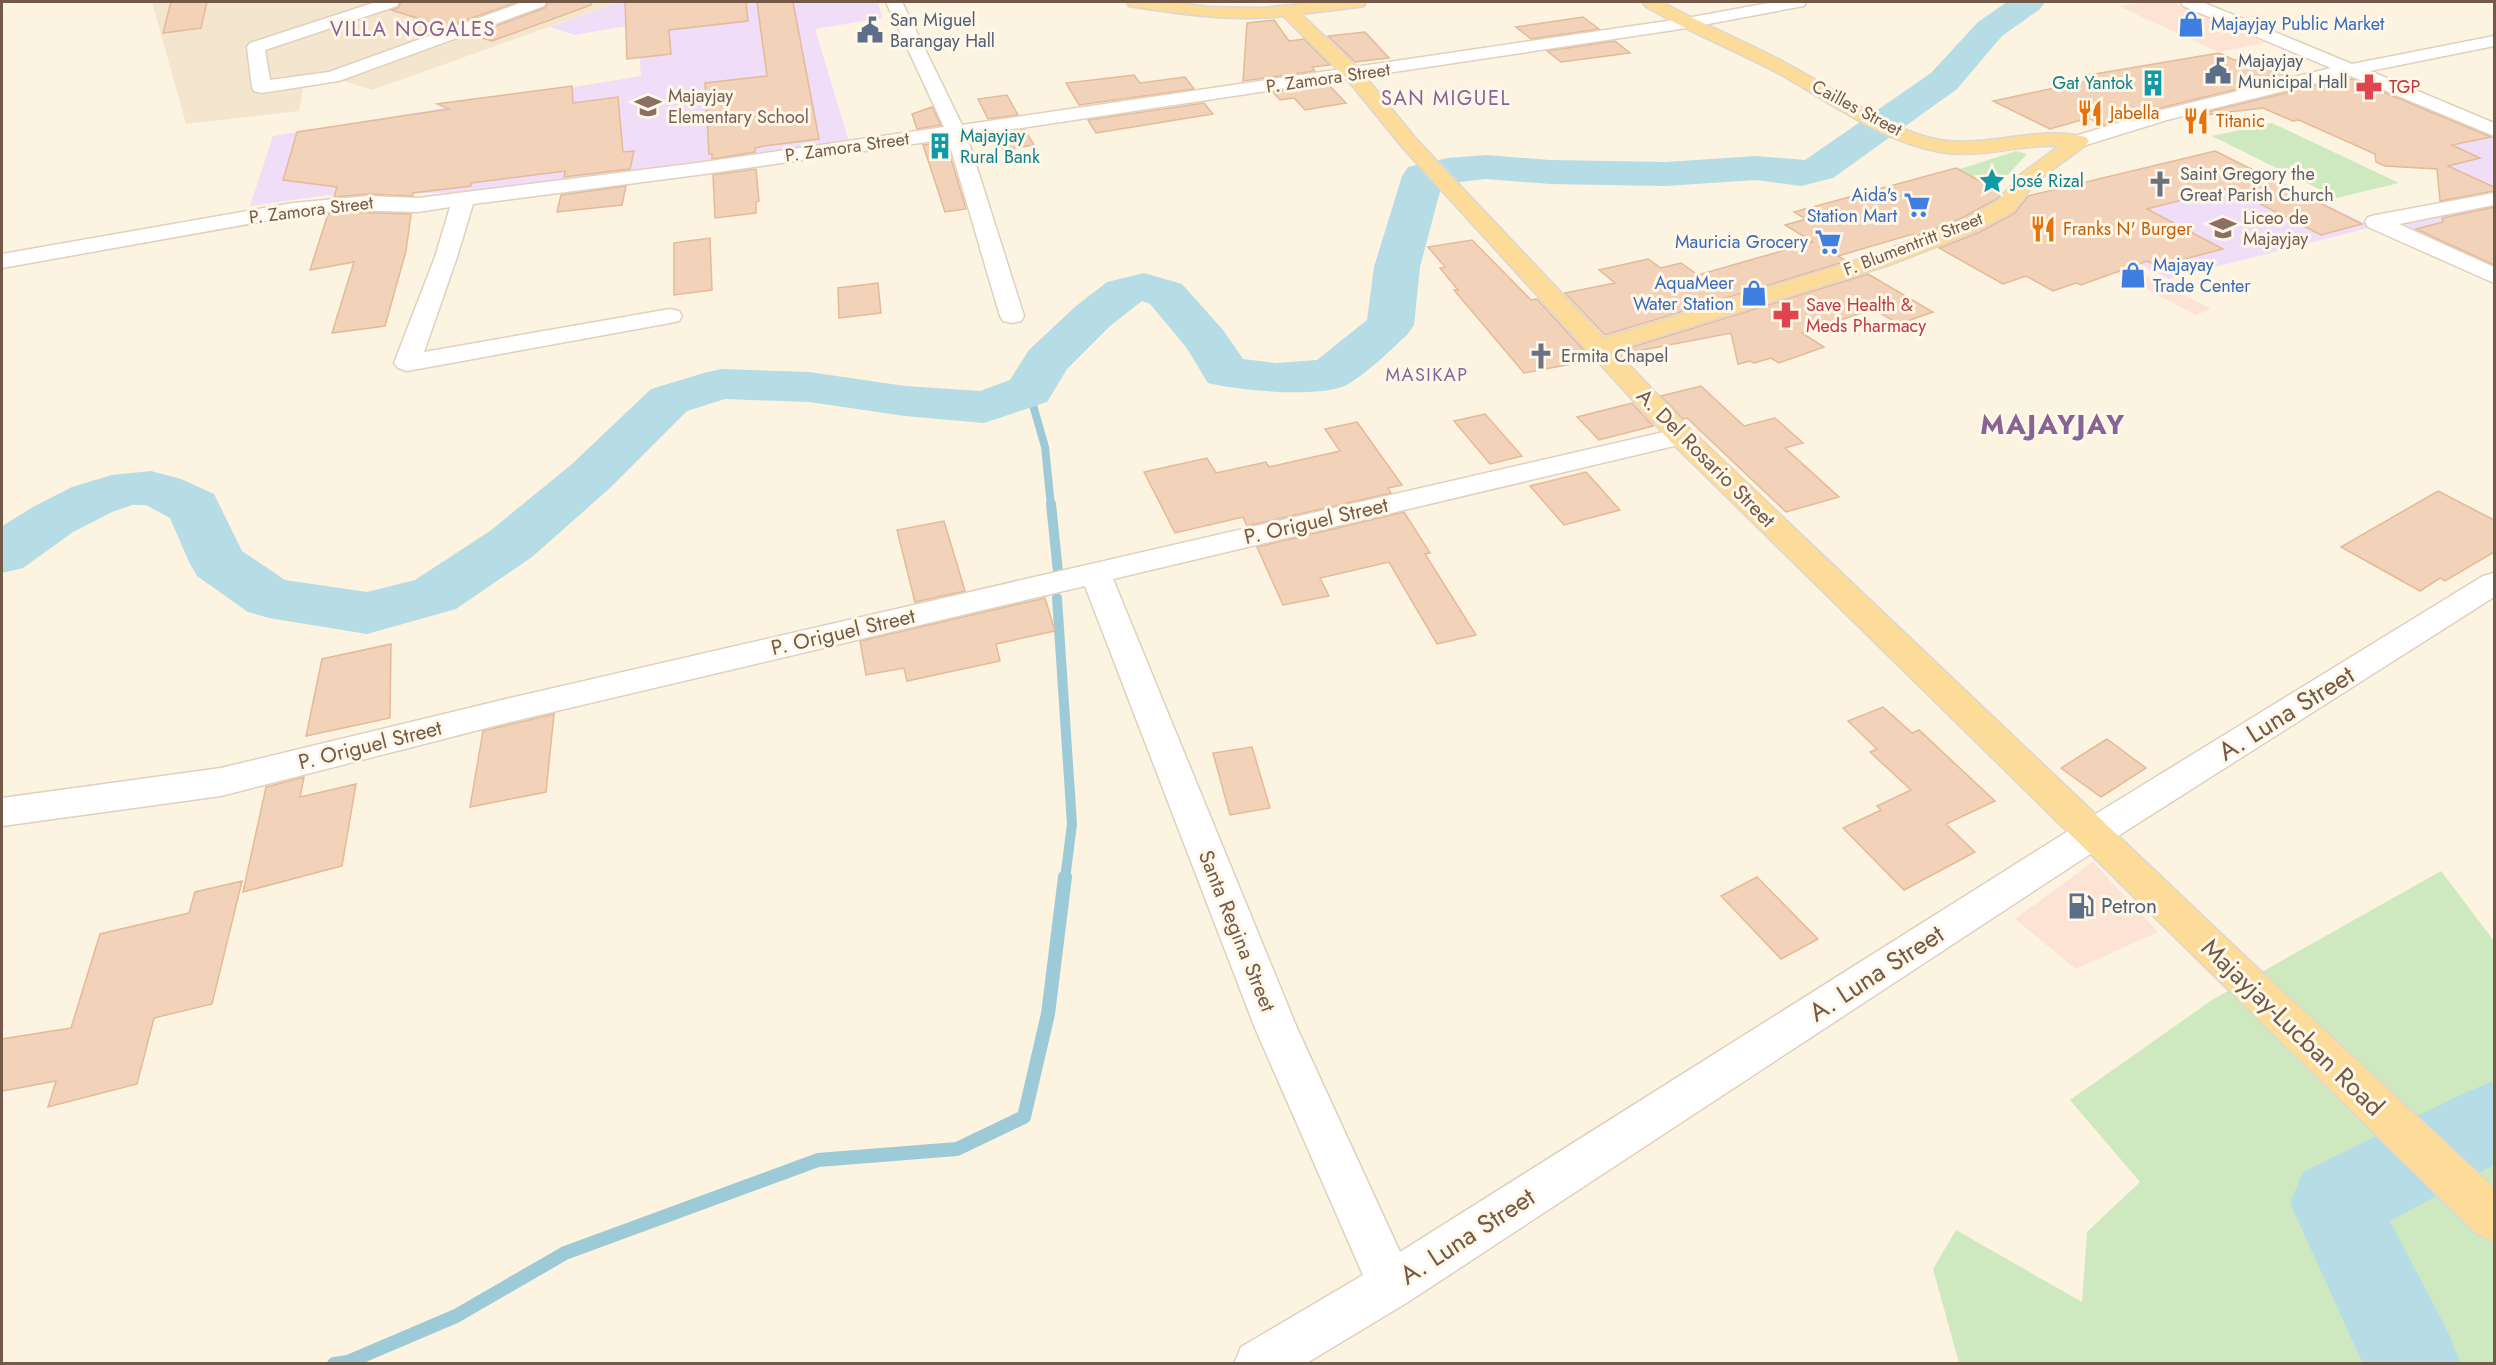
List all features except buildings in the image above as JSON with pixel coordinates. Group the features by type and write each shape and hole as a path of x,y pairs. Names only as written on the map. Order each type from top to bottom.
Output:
{"main road":[{"path":"1135,2 1209,12 1289,12 1358,2"},
{"name":"Cailles Street","path":"1652,2 1686,23 1780,67 1902,133 1942,146 1976,147 2019,141 2079,141"},
{"name":"A. Del Rosario Street","path":"1289,12 1353,74 1410,144 1681,436 2094,833"},
{"name":"F. Blumentritt Street","path":"1597,348 1881,260 1969,226 2006,206 2027,179 2079,141"},
{"name":"Majayjay-Lucban Road","path":"2094,833 2236,973 2494,1219"}],"street":[{"path":"391,2 256,47 261,87 332,77 538,2"},
{"path":"894,2 956,132 1012,316"},
{"name":"P. Zamora Street","path":"2,261 294,209 349,202 388,201 418,205 463,200 1353,74 1686,23 1798,2"},
{"path":"2188,2 2494,130"},
{"name":"F. Blumentritt Street","path":"2079,141 2160,116 2348,70 2494,40"},
{"path":"2494,199 2376,222 2494,276"},
{"path":"463,200 446,257 407,363 670,316"},
{"name":"P. Origuel Street","path":"2,812 221,782 506,711 1681,436"},
{"name":"Santa Regina Street","path":"1095,572 1272,1017 1391,1284"},
{"name":"A. Luna Street","path":"1258,1364 1391,1284 2094,833 2494,583"}],"shaded area":[{"path":"152,2 619,2 372,90 341,80 303,88 299,111 186,124"},
{"name":"Majayjay Elementary School","path":"620,2 878,2 882,18 815,29 850,145 478,192 328,195 250,206 273,136 641,76 637,24 575,35 550,27"},
{"name":"Majayjay Public Market","path":"2146,2 2173,2 2266,43 2218,52 2118,6"},
{"path":"2466,120 2494,132 2494,186 2389,139"},
{"name":"Liceo de Majayjay","path":"2271,177 2372,227 2168,279 2075,229"},
{"path":"2464,207 2494,222 2494,273 2392,226"},
{"name":"Majayay Trade Center","path":"2071,237 2211,309 2196,315 2056,242"},
{"path":"2093,862 2158,932 2076,969 2015,919"}],"green space":[{"path":"2272,123 2399,183 2337,198 2212,136"},
{"path":"2016,151 2027,154 1993,191 1957,170"},
{"path":"2441,871 2494,941 2494,1363 1959,1363 1933,1269 1956,1230 2082,1302 2087,1232 2140,1182 2070,1100 2212,1000"}],"waterway":[{"path":"2,554 53,519 92,499 132,488 151,488 194,507 218,562 269,598 367,613 435,595 511,544 591,476 669,400 722,384 809,387 905,401 984,407 1029,391 1047,361 1093,316 1123,292 1144,287 1166,294 1206,340 1226,372 1276,378 1331,374 1390,325 1397,267 1423,176 1448,170 1486,167 1550,172 1666,174 1756,168 1801,174 1819,169 1944,81 1990,29 2028,2"},
{"path":"1029,391 1045,447 1051,506"},
{"path":"1051,504 1058,572"},
{"path":"1057,598 1072,824 1065,879"},
{"path":"334,1364 348,1362 456,1316 565,1253 818,1160 957,1149 1024,1117 1048,1014 1065,877"},
{"path":"2413,1364 2334,1203 2494,1121"}],"place":[{"name":"Majayjay Public Market","path":"2191,24"},
{"name":"San Miguel Barangay Hall","path":"870,30"},
{"name":"Majayjay Municipal Hall","path":"2218,71"},
{"name":"Gat Yantok","path":"2153,83"},
{"name":"TGP","path":"2369,87"},
{"name":"Majayjay Elementary School","path":"648,106"},
{"name":"Jabella","path":"2090,113"},
{"name":"Titanic","path":"2196,121"},
{"name":"Majayjay Rural Bank","path":"940,146"},
{"name":"José Rizal","path":"1992,181"},
{"name":"Saint Gregory the Great Parish Church","path":"2160,184"},
{"name":"Aida's Station Mart","path":"1917,205"},
{"name":"Liceo de Majayjay","path":"2223,228"},
{"name":"Franks N' Burger","path":"2043,229"},
{"name":"Mauricia Grocery","path":"1828,242"},
{"name":"Majayay Trade Center","path":"2133,275"},
{"name":"AquaMeer Water Station","path":"1754,293"},
{"name":"Save Health & Meds Pharmacy","path":"1786,315"},
{"name":"Ermita Chapel","path":"1541,356"},
{"name":"Petron","path":"2081,906"}],"district":[{"name":"VILLA NOGALES","path":"413,29"},
{"name":"SAN MIGUEL","path":"1446,98"},
{"name":"MASIKAP","path":"1427,375"},
{"name":"MAJAYJAY","path":"2053,424"}]}
